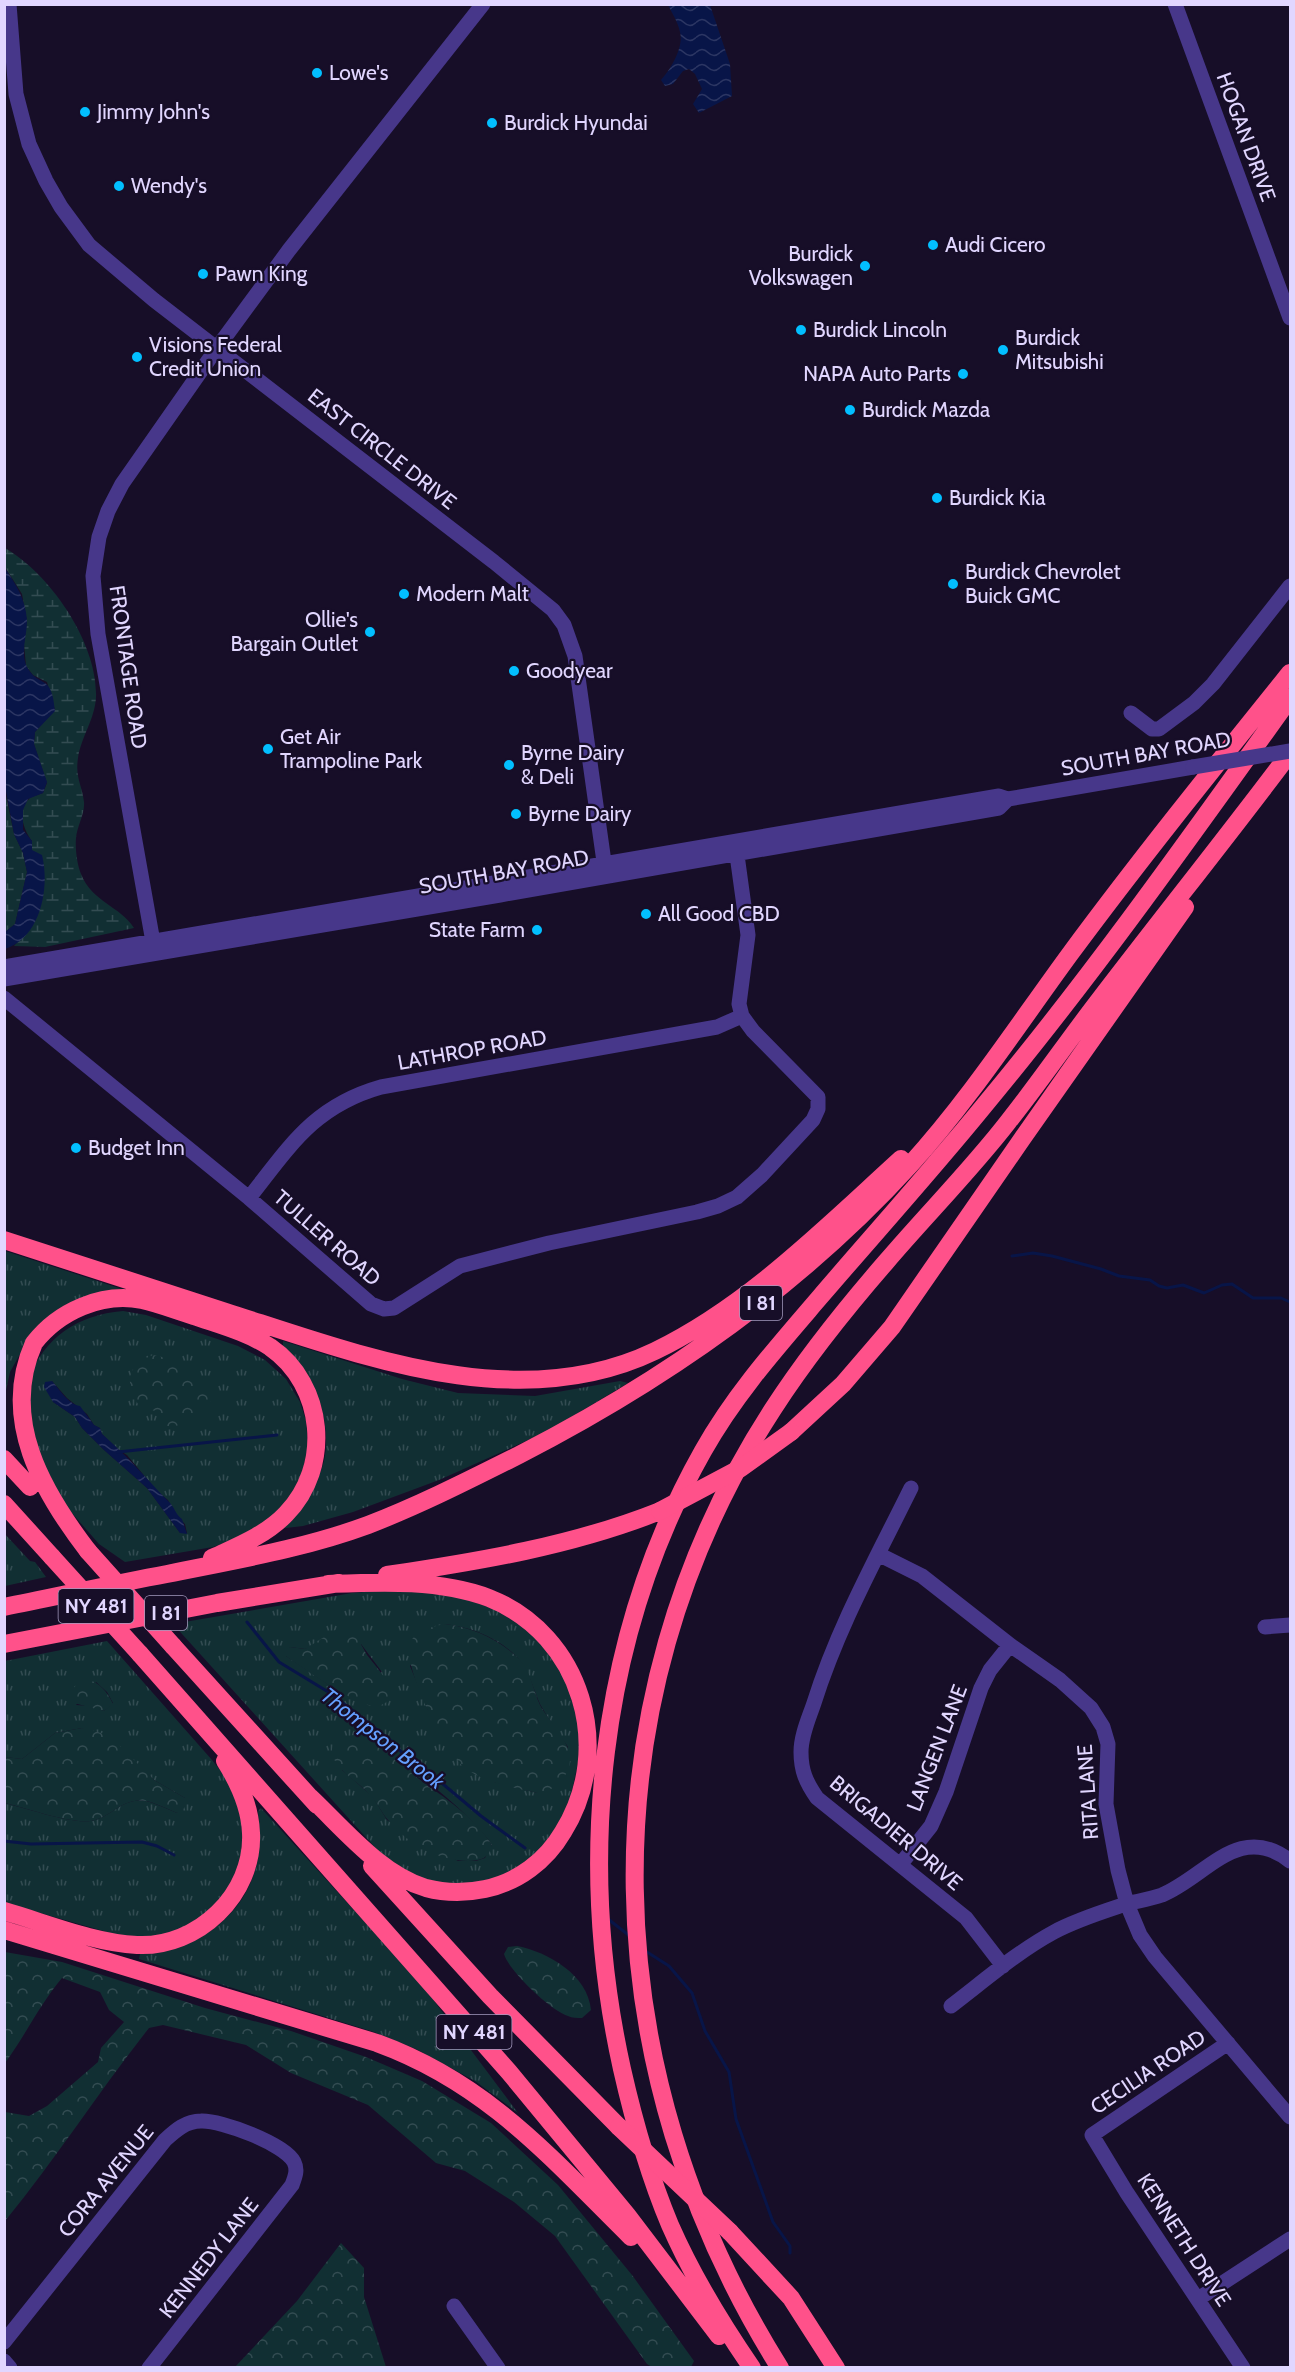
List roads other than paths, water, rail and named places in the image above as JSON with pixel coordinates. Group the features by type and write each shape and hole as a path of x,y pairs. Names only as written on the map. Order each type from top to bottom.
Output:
{"highway":[{"name":"I 81","path":"4,1607 288,1550 367,1525 458,1486 603,1410 697,1351 800,1271 895,1181 954,1112 1094,922 1290,673"},
{"path":"752,2367 694,2273 662,2205 639,2136 611,2016 601,1937 598,1873 600,1810 613,1708 630,1631 650,1566 664,1529 711,1437 766,1360 1020,1062 1160,878 1290,698"},
{"name":"I 81","path":"4,1644 180,1610 458,1564 550,1546 604,1531 660,1511 741,1468 790,1432 843,1384 892,1327 1022,1138 1180,916 1290,752"},
{"path":"780,2367 736,2291 692,2192 663,2101 641,1984 635,1908 638,1793 654,1691 666,1644 693,1563 715,1510 776,1405 830,1331 885,1262 962,1179 1007,1124 1096,1004 1273,776"},
{"path":"4,1240 289,1332 411,1366 448,1374 511,1380 581,1374 605,1370 655,1351 719,1312 756,1286 810,1241 954,1112"},
{"path":"88,1551 33,1476 15,1443 10,1413 14,1384 30,1348 47,1328 63,1316 94,1302 111,1299 141,1300 235,1330 272,1349 291,1366 305,1388 311,1400 317,1436 314,1463 306,1486 286,1515 254,1539 209,1559 164,1574"},
{"name":"NY 481","path":"4,1459 469,1974 568,2077 730,2232 791,2298 836,2367"},
{"name":"NY 481","path":"4,1504 190,1709 509,2072 683,2287 742,2367"},
{"path":"310,1797 374,1857 397,1874 427,1888 449,1891 478,1890 514,1879 547,1854 562,1835 575,1811 583,1789 588,1764 586,1716 572,1675 554,1646 518,1613 489,1598 450,1588 391,1583 328,1584"},
{"path":"4,1911 97,1938 139,1945 182,1938 205,1925 223,1908 247,1868 252,1833 249,1811 234,1775 190,1709"},
{"path":"4,1930 377,2043 438,2069 479,2095 521,2129 683,2287"}],"street":[{"name":"EAST CIRCLE DRIVE","path":"9,4 16,94 22,120 46,182 61,207 100,256 553,610 564,624 574,656 605,870"},
{"name":"FRONTAGE ROAD","path":"154,947 98,634 93,576 99,537 108,511 122,484 289,250 483,4"},
{"name":"HOGAN DRIVE","path":"1175,4 1290,318"},
{"path":"1131,713 1152,729 1159,729 1194,703 1213,684 1290,586"},
{"name":"SOUTH BAY ROAD","path":"4,967 154,947 605,870 999,796 1008,799 1290,752"},
{"name":"SOUTH BAY ROAD","path":"605,870 737,855 999,808 1008,799"},
{"path":"737,855 748,935 739,1004 742,1016"},
{"name":"SOUTH BAY ROAD","path":"4,979 154,947"},
{"name":"TULLER ROAD","path":"4,998 249,1198 371,1304 384,1309 394,1308 460,1266 540,1245 697,1212 737,1197 762,1175 813,1120 818,1098 815,1092 753,1031 742,1016"},
{"name":"LATHROP ROAD","path":"249,1198 299,1135 316,1119 339,1103 360,1093 381,1087 717,1027 742,1016"},
{"name":"BRIGADIER DRIVE","path":"911,1488 845,1618 823,1675 801,1749 804,1780 817,1798 966,1918 1003,1966"},
{"name":"RITA LANE","path":"878,1554 922,1576 1010,1645 1060,1680 1091,1708 1103,1727 1108,1744 1107,1814 1112,1844 1127,1904 1140,1935 1155,1957 1290,2117"},
{"path":"1265,1627 1290,1625"},
{"name":"LANGEN LANE","path":"900,1865 931,1826 946,1792 981,1688 990,1670 1010,1645"},
{"path":"951,2006 1003,1966 1055,1932 1127,1904 1160,1896 1181,1886 1231,1851 1261,1847 1272,1850 1290,1861"},
{"name":"CECILIA ROAD","path":"1092,2135 1228,2043"},
{"name":"CORA AVENUE","path":"4,2342 165,2140 180,2127 202,2121 235,2128 288,2154 295,2163 296,2171"},
{"name":"KENNETH DRIVE","path":"1092,2135 1127,2193 1243,2367"},
{"name":"KENNEDY LANE","path":"150,2367 292,2185 296,2171"},
{"path":"1198,2299 1290,2239"},
{"path":"454,2306 498,2367"},
{"path":"4,2361 10,2367"}],"water":[{"path":"668,5 710,5 730,64 732,96 699,113 693,104 702,89 695,74 689,69 683,71 673,84 665,86 661,80 676,58 681,38 678,25"},
{"path":"4,567 25,606 27,621 25,662 32,674 48,686 55,711 35,732 34,744 47,782 43,793 28,799 23,810 23,830 32,841 32,850 42,855 45,882 43,896 35,923 17,943 5,949 5,932 15,924 27,872 23,853 14,834 5,786"},
{"path":"52,1381 68,1400 80,1406 94,1425 100,1428 102,1434 170,1503 182,1519 187,1534 180,1533 147,1488 104,1450 82,1428 75,1417 53,1402 44,1387 45,1382"}],"waterway":[{"path":"1012,1256 1033,1253 1052,1256 1119,1276 1150,1280 1167,1288 1183,1285 1204,1293 1222,1285 1232,1284 1253,1298 1281,1298 1290,1302"},
{"path":"118,1452 277,1435"},
{"name":"Thompson Brook","path":"247,1622 279,1662 330,1693 391,1741 410,1761 437,1779 481,1816 525,1848"},
{"path":"4,1841 31,1844 142,1842 157,1846 174,1855"},
{"name":"Thompson Brook","path":"608,1919 631,1937"},
{"name":"Thompson Brook","path":"647,1952 669,1966 692,1993 705,2031 729,2072 736,2119 773,2222 790,2246 790,2253"}],"place":[{"name":"Lowe's","path":"317,73"},
{"name":"Jimmy John's","path":"85,112"},
{"name":"Burdick Hyundai","path":"492,123"},
{"name":"Wendy's","path":"119,186"},
{"name":"Audi Cicero","path":"933,245"},
{"name":"Burdick Volkswagen","path":"865,266"},
{"name":"Pawn King","path":"203,274"},
{"name":"Burdick Lincoln","path":"801,330"},
{"name":"Burdick Mitsubishi","path":"1003,350"},
{"name":"Visions Federal Credit Union","path":"137,357"},
{"name":"NAPA Auto Parts","path":"963,374"},
{"name":"Burdick Mazda","path":"850,410"},
{"name":"Burdick Kia","path":"937,498"},
{"name":"Burdick Chevrolet Buick GMC","path":"953,584"},
{"name":"Modern Malt","path":"404,594"},
{"name":"Ollie's Bargain Outlet","path":"370,632"},
{"name":"Goodyear","path":"514,671"},
{"name":"Get Air Trampoline Park","path":"268,749"},
{"name":"Byrne Dairy & Deli","path":"509,765"},
{"name":"Byrne Dairy","path":"516,814"},
{"name":"All Good CBD","path":"646,914"},
{"name":"State Farm","path":"537,930"},
{"name":"Budget Inn","path":"76,1148"}]}
